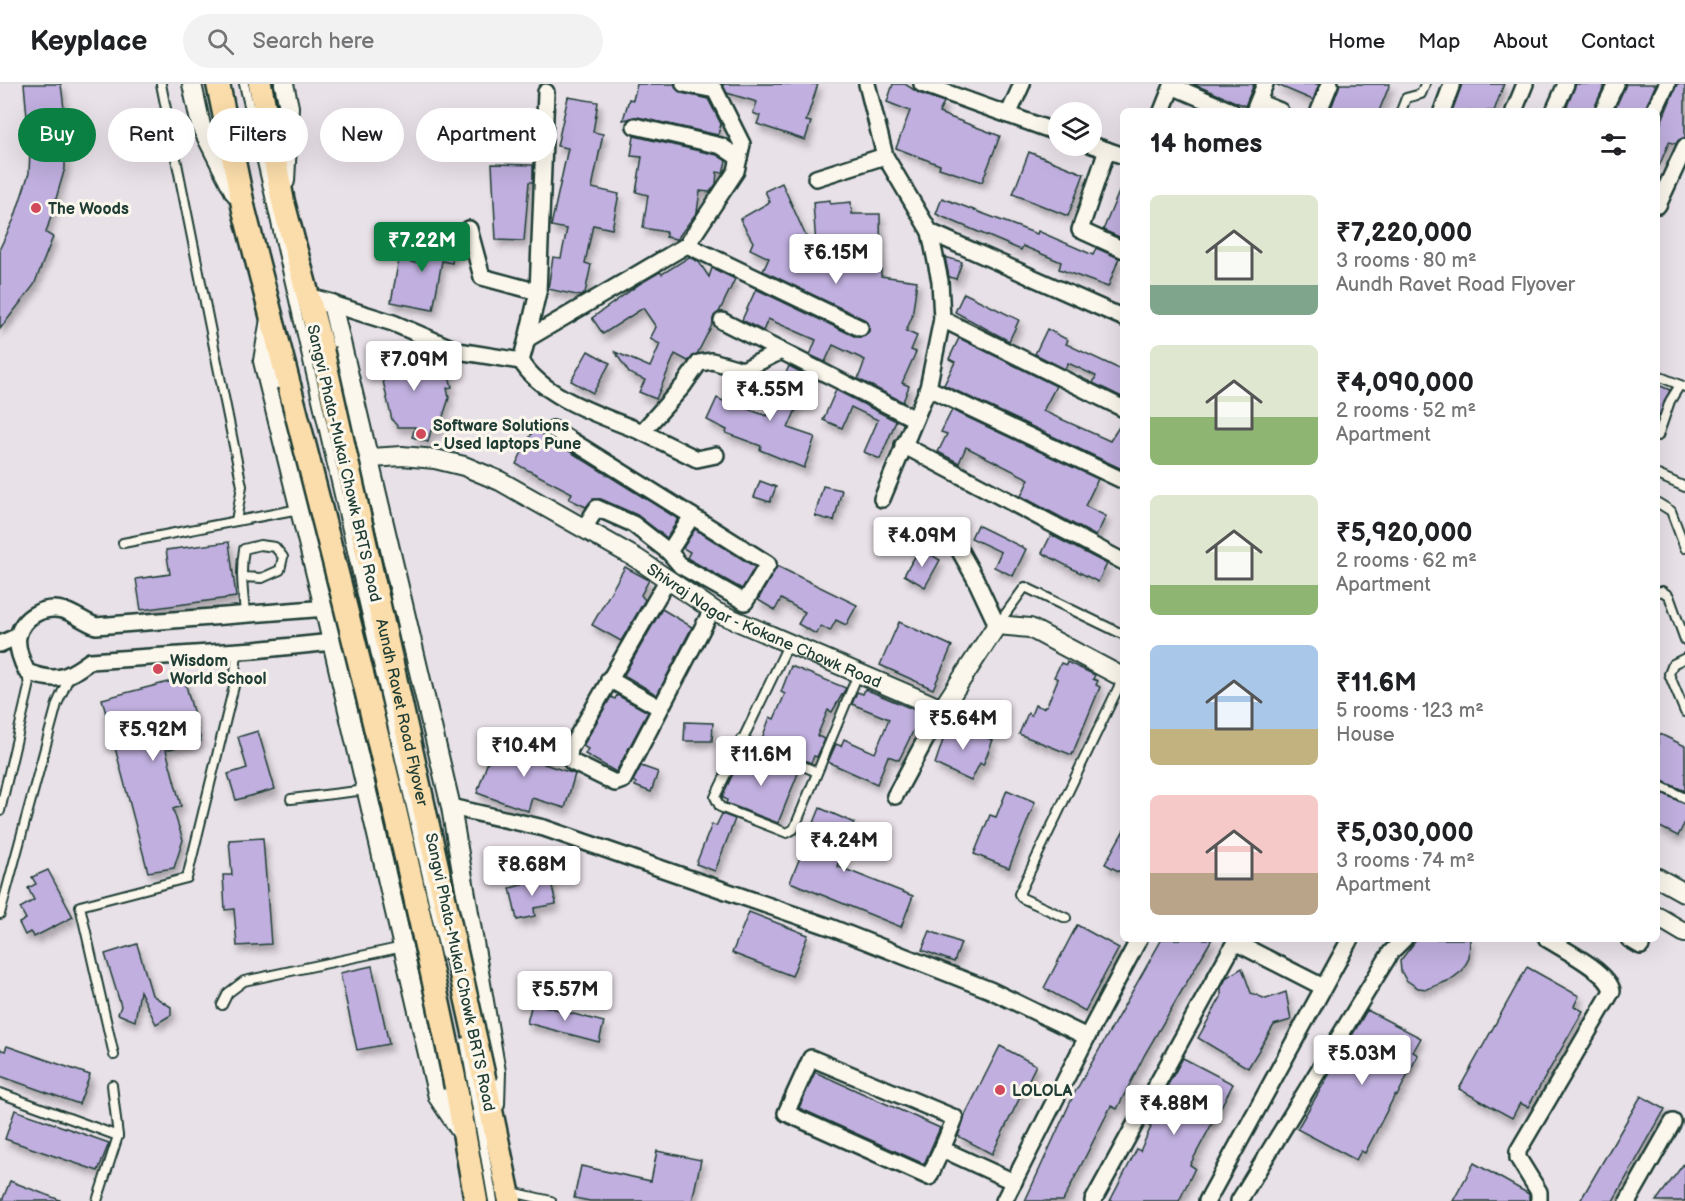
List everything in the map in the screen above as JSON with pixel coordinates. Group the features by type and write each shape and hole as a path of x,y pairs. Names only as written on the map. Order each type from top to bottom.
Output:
{"main road":[{"name":"Aundh Ravet Road Flyover","path":"260,84 283,202 309,298 315,357 471,1086 465,1137 476,1201"},
{"name":"Aundh Ravet Road Flyover","path":"219,89 244,210 348,614 433,975 471,1086 495,1127 504,1198"}],"street":[{"path":"192,84 201,126 244,210"},
{"path":"283,202 289,107 284,84"},
{"path":"527,339 687,245 736,171 742,144 715,90 684,84"},
{"path":"867,84 885,156 930,232 940,281 942,319 928,388 882,499"},
{"path":"922,84 1048,129"},
{"path":"1008,115 1022,84"},
{"path":"1256,106 1265,84"},
{"path":"1320,108 1330,84"},
{"path":"1443,108 1452,84"},
{"path":"1515,108 1525,84"},
{"path":"1555,108 1566,84"},
{"path":"1604,108 1616,84"},
{"path":"1655,108 1667,84"},
{"path":"1163,108 1172,86 1224,108"},
{"path":"520,361 538,292 546,92"},
{"path":"635,126 721,146 739,158"},
{"path":"1660,202 1685,147"},
{"path":"1102,148 1120,155"},
{"path":"1107,150 1080,230 1120,248"},
{"path":"816,178 885,156"},
{"path":"469,229 482,277 538,292"},
{"path":"930,232 1120,316"},
{"path":"687,245 860,328"},
{"path":"309,298 393,323 458,351 520,361 526,370 566,400 698,459 716,454"},
{"path":"332,304 371,458 452,807 496,1072 495,1127"},
{"path":"271,313 263,361 324,606 438,1097 465,1137"},
{"path":"942,319 1120,407"},
{"path":"722,321 915,419"},
{"path":"642,432 683,386 699,363 712,361 742,370 781,351"},
{"path":"928,388 1120,479"},
{"path":"553,429 768,564 745,602 681,566 669,552 633,524 597,508 584,528"},
{"path":"903,445 1120,560"},
{"name":"Shivraj Nagar - Kokane Chowk Road","path":"371,458 424,458 464,466 500,481 668,579 712,610 942,709"},
{"path":"669,552 692,516"},
{"path":"952,537 975,578 997,625"},
{"path":"668,579 570,749 568,758 572,762 615,783 620,783 712,610"},
{"path":"0,644 18,636 31,616 46,608 65,610 78,619 96,626 324,606 403,602"},
{"path":"997,625 1030,628 1120,676"},
{"path":"895,796 942,709 997,625"},
{"path":"18,636 20,657 27,672 48,680 70,675 90,661 237,651 411,634"},
{"path":"609,679 660,708"},
{"path":"452,807 544,828 830,927 990,990 1087,1037"},
{"path":"1660,879 1685,893"},
{"path":"1660,918 1685,933"},
{"path":"1004,1201 1137,942"},
{"path":"1093,1201 1235,942 1323,987"},
{"path":"1207,1201 1348,942"},
{"path":"1239,1201 1391,952 1401,942"},
{"path":"1539,1201 1539,1192 1518,1158 1518,1151 1612,991 1611,985 1601,974 1552,942"},
{"path":"811,1058 955,1118 942,1149 929,1177 786,1113 811,1058"},
{"path":"1628,1201 1673,1122"},
{"path":"942,1149 1014,1182"}],"lane":[{"path":"160,84 242,486 236,521"},
{"name":"Sangvi Phata-Mukai Chowk BRTS Road","path":"244,84 315,357 447,964"},
{"path":"1402,108 1406,98 1421,94 1425,84"},
{"path":"1660,377 1682,386 1670,401 1660,430"},
{"path":"1660,476 1685,487"},
{"path":"1660,504 1671,511 1685,548"},
{"path":"123,543 299,509"},
{"path":"242,577 262,578 280,570 283,557 275,547 260,545 244,549 242,577 245,613"},
{"path":"997,625 1025,587 1120,633"},
{"path":"1660,592 1669,596 1685,639"},
{"path":"789,643 715,797 720,807 787,833 798,822 858,673"},
{"path":"114,1055 80,906 187,878 234,686 237,651"},
{"path":"1685,658 1673,664 1669,674 1685,712"},
{"path":"0,811 29,687 27,672"},
{"path":"0,914 57,704 70,675"},
{"path":"1066,918 1022,898 1019,894 1120,684"},
{"path":"741,739 817,772"},
{"path":"1660,786 1685,798"},
{"path":"291,799 366,789"},
{"path":"222,1005 228,993 244,981 403,946"},
{"name":"Sangvi Phata-Mukai Chowk BRTS Road","path":"464,1034 471,1086 504,1198"},
{"path":"97,1201 118,1136 112,1085"},
{"path":"0,1093 118,1136"},
{"path":"504,1198 551,1201"}],"building":[{"name":"The Woods","path":"24,84 61,84 64,108 26,108"},
{"path":"637,84 674,84 682,93 708,99 721,124 718,135 637,117 623,120 629,99 633,100"},
{"path":"722,84 818,84 806,121 811,122 805,140 757,124 760,116 753,113 757,102 727,93"},
{"path":"893,84 905,84 919,93 944,102 939,113 1000,136 982,182 939,168 940,165 896,148 910,111 887,102"},
{"path":"1193,84 1254,84 1245,106"},
{"path":"1275,84 1319,84 1313,100"},
{"path":"1340,84 1390,84 1380,108 1331,108"},
{"path":"1462,84 1504,84 1495,108 1453,108"},
{"path":"1576,84 1605,84 1594,108 1566,108"},
{"path":"1626,84 1656,84 1645,108 1615,108"},
{"path":"1677,84 1685,84 1685,137 1676,144 1669,142 1660,164 1660,125"},
{"path":"568,97 598,102 593,132 603,134 592,188 619,194 612,229 593,225 585,263 591,265 585,293 581,296 548,289 553,257 561,258 567,229 551,226 568,148 557,146"},
{"path":"634,136 717,155 726,161 723,173 717,172 716,184 710,192 700,191 697,212 677,239 666,237 666,232 643,228 648,195 636,192 642,157 631,156"},
{"path":"1029,152 1084,174 1068,216 1013,194"},
{"name":"The Woods","path":"29,162 65,162 46,233 53,237 34,285 0,329 0,248 14,219 29,173"},
{"path":"492,164 533,165 533,182 529,182 524,241 496,240"},
{"path":"782,183 817,261 813,202 830,200 830,204 851,202 852,214 880,214 881,276 917,281 912,317 906,331 917,336 911,350 916,352 902,383 909,386 903,402 858,379 865,360 833,345 825,362 810,355 816,340 768,319 763,331 742,320 756,289 856,337 865,336 869,332 868,323 864,319 763,271 769,258 750,249 753,242 740,219 770,202 765,191"},
{"path":"1120,190 1120,237 1103,230"},
{"path":"942,198 1037,234 1038,231 1093,255 1096,248 1119,258 1108,287 1059,269 1061,262 1023,246 1021,250 936,214"},
{"path":"418,236 454,240 452,263 442,261 433,310 391,302 399,259 415,263"},
{"path":"689,257 699,262 709,277 712,268 735,279 719,312 714,316 713,323 697,354 688,361 675,354 656,399 639,392 645,380 629,373 615,352 650,367 660,344 650,339 656,327 643,308 603,334 592,318 641,283 660,272 662,274"},
{"path":"945,257 962,262 956,279 949,277"},
{"path":"964,293 1019,320 1009,341 955,312"},
{"path":"1047,329 1068,340 1066,344 1120,369 1120,396 1093,383 1096,376 1068,363 1065,369 1035,354"},
{"path":"959,338 1056,386 1043,411 1110,441 1120,425 1120,468 944,385 955,362 949,359"},
{"path":"402,345 405,361 416,358 418,365 429,362 431,371 447,368 452,387 447,388 449,398 438,432 431,430 428,442 412,437 415,427 398,427 392,420 376,351"},
{"path":"588,351 610,363 593,393 571,381"},
{"path":"789,366 810,377 788,428 815,437 804,468 760,450 761,446 726,433 727,430 707,420 717,398 736,407 737,405 767,416"},
{"path":"1660,386 1670,390 1660,414"},
{"path":"836,390 896,421 880,459 864,452 878,420 851,407 842,428 823,420"},
{"path":"952,410 1098,479 1085,506 1106,516 1096,536 1021,496 1029,479 966,447 959,463 938,452 947,434 941,432"},
{"path":"534,429 678,519 667,538 637,515 601,499 593,499 586,507 569,499 572,493 516,464"},
{"path":"760,481 776,487 770,502 754,497"},
{"path":"823,486 842,490 834,521 815,516"},
{"path":"977,525 1026,549 1013,576 994,567 1001,552 971,538"},
{"path":"695,529 755,567 742,589 687,558 690,552 683,548"},
{"path":"1051,535 1107,564 1098,582 1042,553"},
{"path":"229,542 236,597 141,610 136,579 170,574 166,550"},
{"path":"920,548 940,560 925,587 904,575"},
{"path":"777,566 857,605 846,625 836,620 830,631 821,626 816,634 798,624 805,612 781,599 775,610 758,600"},
{"path":"625,567 649,580 641,595 645,600 621,641 592,625"},
{"path":"662,609 692,627 657,695 624,675"},
{"path":"899,622 952,646 933,689 880,665"},
{"path":"1067,662 1095,675 1093,679 1098,681 1096,685 1100,687 1072,755 1019,734 1028,713 1031,715 1035,705 1043,708 1047,705 1058,679 1054,677 1061,663 1066,665"},
{"path":"791,666 846,688 832,712 828,710 817,736 825,739 817,757 814,756 811,763 761,741 770,717 774,719 785,694 781,692"},
{"path":"184,678 201,741 166,750 181,806 173,809 183,840 174,868 148,872 102,699"},
{"path":"865,689 922,713 899,760 888,756 877,784 828,762 836,744 841,746 844,739 875,753 889,719 852,704 857,692 863,694"},
{"path":"617,695 648,712 616,772 585,754 588,749 583,746 611,697 615,699"},
{"path":"685,722 713,723 712,741 684,741"},
{"path":"949,722 993,740 983,765 980,763 971,781 935,764"},
{"path":"258,731 275,789 236,800 228,774 247,768 238,737"},
{"path":"1660,734 1685,746 1685,791 1660,780"},
{"path":"496,738 547,755 544,764 575,774 565,808 532,798 528,811 477,793"},
{"path":"757,752 799,771 778,823 726,803 727,800 722,797 737,765 740,767 744,757 753,760"},
{"path":"641,766 658,772 651,792 635,786 636,783 633,781"},
{"path":"1007,790 1035,802 1009,868 974,854 990,815 996,817"},
{"path":"1660,792 1685,804 1685,822 1678,836 1660,827"},
{"path":"820,808 854,823 837,866 913,896 901,927 790,882"},
{"path":"722,814 735,819 715,871 696,864 712,824 716,826"},
{"path":"1120,837 1120,872 1105,864"},
{"path":"263,838 271,944 237,946 234,909 225,910 223,875 232,875 229,840"},
{"path":"48,870 73,917 34,937 30,932 25,935 19,923 26,919 20,908 34,900 28,888 36,884 32,877"},
{"path":"550,877 556,904 534,908 535,916 517,920 510,888"},
{"path":"749,912 808,935 792,976 732,953"},
{"path":"1077,925 1119,948 1085,1011 1044,988"},
{"path":"930,931 961,943 954,962 922,950"},
{"path":"1160,942 1210,942 1145,1054 1117,1109 1111,1106 1063,1201 1025,1201 1074,1094"},
{"path":"1415,942 1470,942 1469,958 1462,971 1450,980 1427,989 1418,988 1406,980 1401,971 1400,961"},
{"path":"137,944 152,995 171,1007 171,1015 156,1024 140,991 135,1021 118,1014 121,1006 105,954"},
{"path":"372,966 389,1044 357,1050 340,973"},
{"path":"1527,967 1579,996 1574,1006 1583,1011 1528,1107 1520,1103 1512,1118 1459,1089"},
{"path":"1242,968 1251,993 1266,999 1286,992 1291,1020 1274,1025 1248,1068 1198,1038 1221,997 1221,988 1227,977"},
{"path":"532,1003 604,1022 599,1042 527,1023"},
{"path":"1367,1010 1421,1038 1413,1052 1418,1055 1397,1096 1395,1095 1365,1153 1361,1151 1356,1160 1297,1129"},
{"path":"7,1046 90,1075 79,1104 0,1076 0,1049 5,1051"},
{"name":"LOLOLA","path":"1000,1046 1036,1065 992,1154 958,1136 965,1115"},
{"path":"1183,1058 1233,1084 1190,1165 1195,1168 1179,1201 1110,1201 1137,1149 1140,1151 1151,1127 1146,1124"},
{"path":"815,1072 940,1128 924,1164 799,1108"},
{"path":"1641,1096 1665,1109 1613,1201 1580,1201"},
{"path":"15,1110 109,1143 98,1171 5,1139"},
{"path":"657,1151 701,1160 692,1201 590,1201 574,1198 581,1166 651,1181"},
{"path":"1685,1162 1685,1201 1656,1201"},
{"path":"1474,1163 1529,1194 1529,1201 1453,1201"},
{"path":"10,1181 60,1200 60,1201 2,1201"}],"place":[{"name":"The Woods","path":"36,208"},
{"name":"Software Solutions - Used laptops Pune","path":"421,434"},
{"name":"Wisdom World School","path":"158,669"},
{"name":"LOLOLA","path":"1000,1090"}]}
